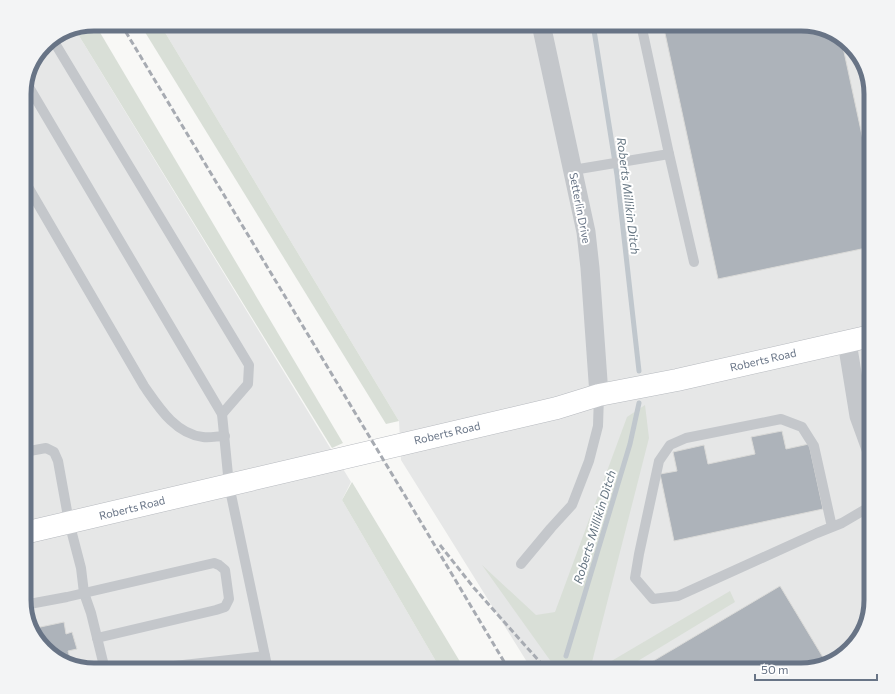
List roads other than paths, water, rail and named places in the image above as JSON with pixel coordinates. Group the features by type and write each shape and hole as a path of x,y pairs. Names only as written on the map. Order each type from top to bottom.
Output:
{"main road":[{"name":"Roberts Road","path":"31,531 557,408 599,395 677,380 864,338"}],"street":[{"name":"Setterlin Drive","path":"543,31 586,232 599,395"},
{"path":"847,342 859,416 864,430"}],"lane":[{"path":"643,31 694,262"},
{"path":"56,45 249,365 248,384 222,414"},
{"path":"31,90 222,414 229,484 266,663"},
{"path":"573,170 670,154"},
{"path":"31,192 144,386 159,408 182,430 202,437 224,436"},
{"path":"521,564 551,528 572,506 590,461 599,413 599,395"},
{"path":"832,527 814,446 802,427 781,419 686,438 670,446 659,461 635,578 653,599 678,596 842,523 864,510"},
{"path":"31,451 46,448 54,452 58,461 84,592 91,613 103,663"},
{"path":"31,603 214,563 225,570 229,599 225,607 97,638"},
{"path":"201,663 265,656"}],"waterway":[{"name":"Roberts Millikin Ditch","path":"594,31 617,175 639,371"},
{"name":"Roberts Millikin Ditch","path":"566,656 630,444 639,403"}],"railway":[{"path":"125,31 505,663"},
{"path":"440,545 474,588 541,663"}]}
